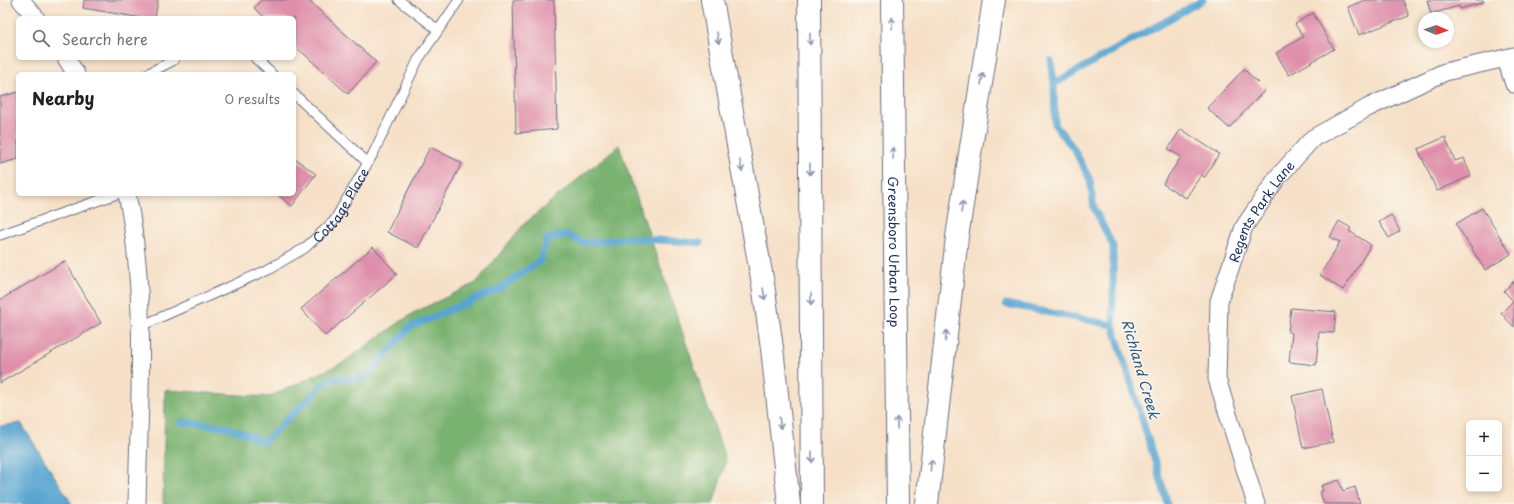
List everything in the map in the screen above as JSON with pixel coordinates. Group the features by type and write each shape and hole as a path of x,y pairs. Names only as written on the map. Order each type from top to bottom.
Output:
{"highway":[{"path":"712,0 763,284 772,348 789,504"},
{"path":"809,0 812,504"},
{"name":"Greensboro Urban Loop","path":"892,0 898,504"},
{"path":"927,504 957,237 994,0"}],"street":[{"path":"1510,57 1514,84"},
{"name":"Regents Park Lane","path":"1256,504 1217,379 1219,301 1244,227 1277,178 1313,138 1369,107 1445,72 1510,57"},
{"path":"67,60 75,72"},
{"path":"126,196 134,228 139,278 141,326 137,504"}],"lane":[{"path":"399,0 438,30"},
{"name":"Cottage Place","path":"141,326 267,270 305,248 334,221 368,163 418,60 459,0"},
{"path":"151,72 174,60"},
{"path":"257,60 270,72"},
{"path":"296,96 368,163"},
{"path":"0,235 111,196"}],"green space":[{"path":"619,145 726,461 713,504 163,504 165,390 269,397 342,363 413,313 476,283 524,224"}],"water":[{"path":"21,423 72,504 0,504 0,426"}],"building":[{"path":"84,0 158,0 155,16 130,16 83,8"},
{"path":"261,0 308,0 376,62 348,94 296,47 296,16 262,16 254,8"},
{"path":"513,0 554,0 557,129 516,133"},
{"path":"1365,0 1403,0 1409,16 1359,35 1348,7"},
{"path":"1427,0 1483,0 1484,2 1460,9 1459,6 1438,12 1430,12"},
{"path":"1313,13 1334,49 1289,75 1276,53 1303,37 1295,24"},
{"path":"1244,69 1265,90 1229,128 1207,108"},
{"path":"16,93 16,160 0,164 0,97"},
{"path":"1181,129 1219,154 1205,177 1201,175 1186,198 1163,184 1181,157 1168,149"},
{"path":"1445,137 1455,161 1464,158 1471,176 1437,191 1418,149"},
{"path":"430,147 462,163 418,248 387,232"},
{"path":"296,159 316,174 292,206 280,196 296,196"},
{"path":"1482,208 1511,254 1485,270 1456,224"},
{"path":"1391,215 1400,231 1389,238 1379,222"},
{"path":"1339,221 1351,228 1349,231 1371,245 1343,290 1320,275 1340,242 1330,237"},
{"path":"373,247 397,274 325,336 301,309"},
{"path":"65,261 101,323 0,383 0,300"},
{"path":"1514,281 1514,327 1501,313 1513,301 1504,291"},
{"path":"1291,308 1336,312 1334,333 1319,332 1316,365 1289,362 1292,333 1288,332"},
{"path":"1322,389 1333,442 1303,448 1292,396"},
{"path":"1339,480 1343,491 1355,487 1360,504 1324,504 1320,492 1323,491 1321,486"}],"waterway":[{"path":"1054,84 1203,0"},
{"name":"Richland Creek","path":"1051,61 1054,84 1055,125 1074,149 1090,180 1094,208 1113,246 1113,325 1168,504"},
{"path":"181,422 227,427 264,442 329,379 364,379 410,327 499,289 540,261 547,239 566,235 584,243 630,238 700,243"},
{"path":"1006,304 1113,325"}]}
